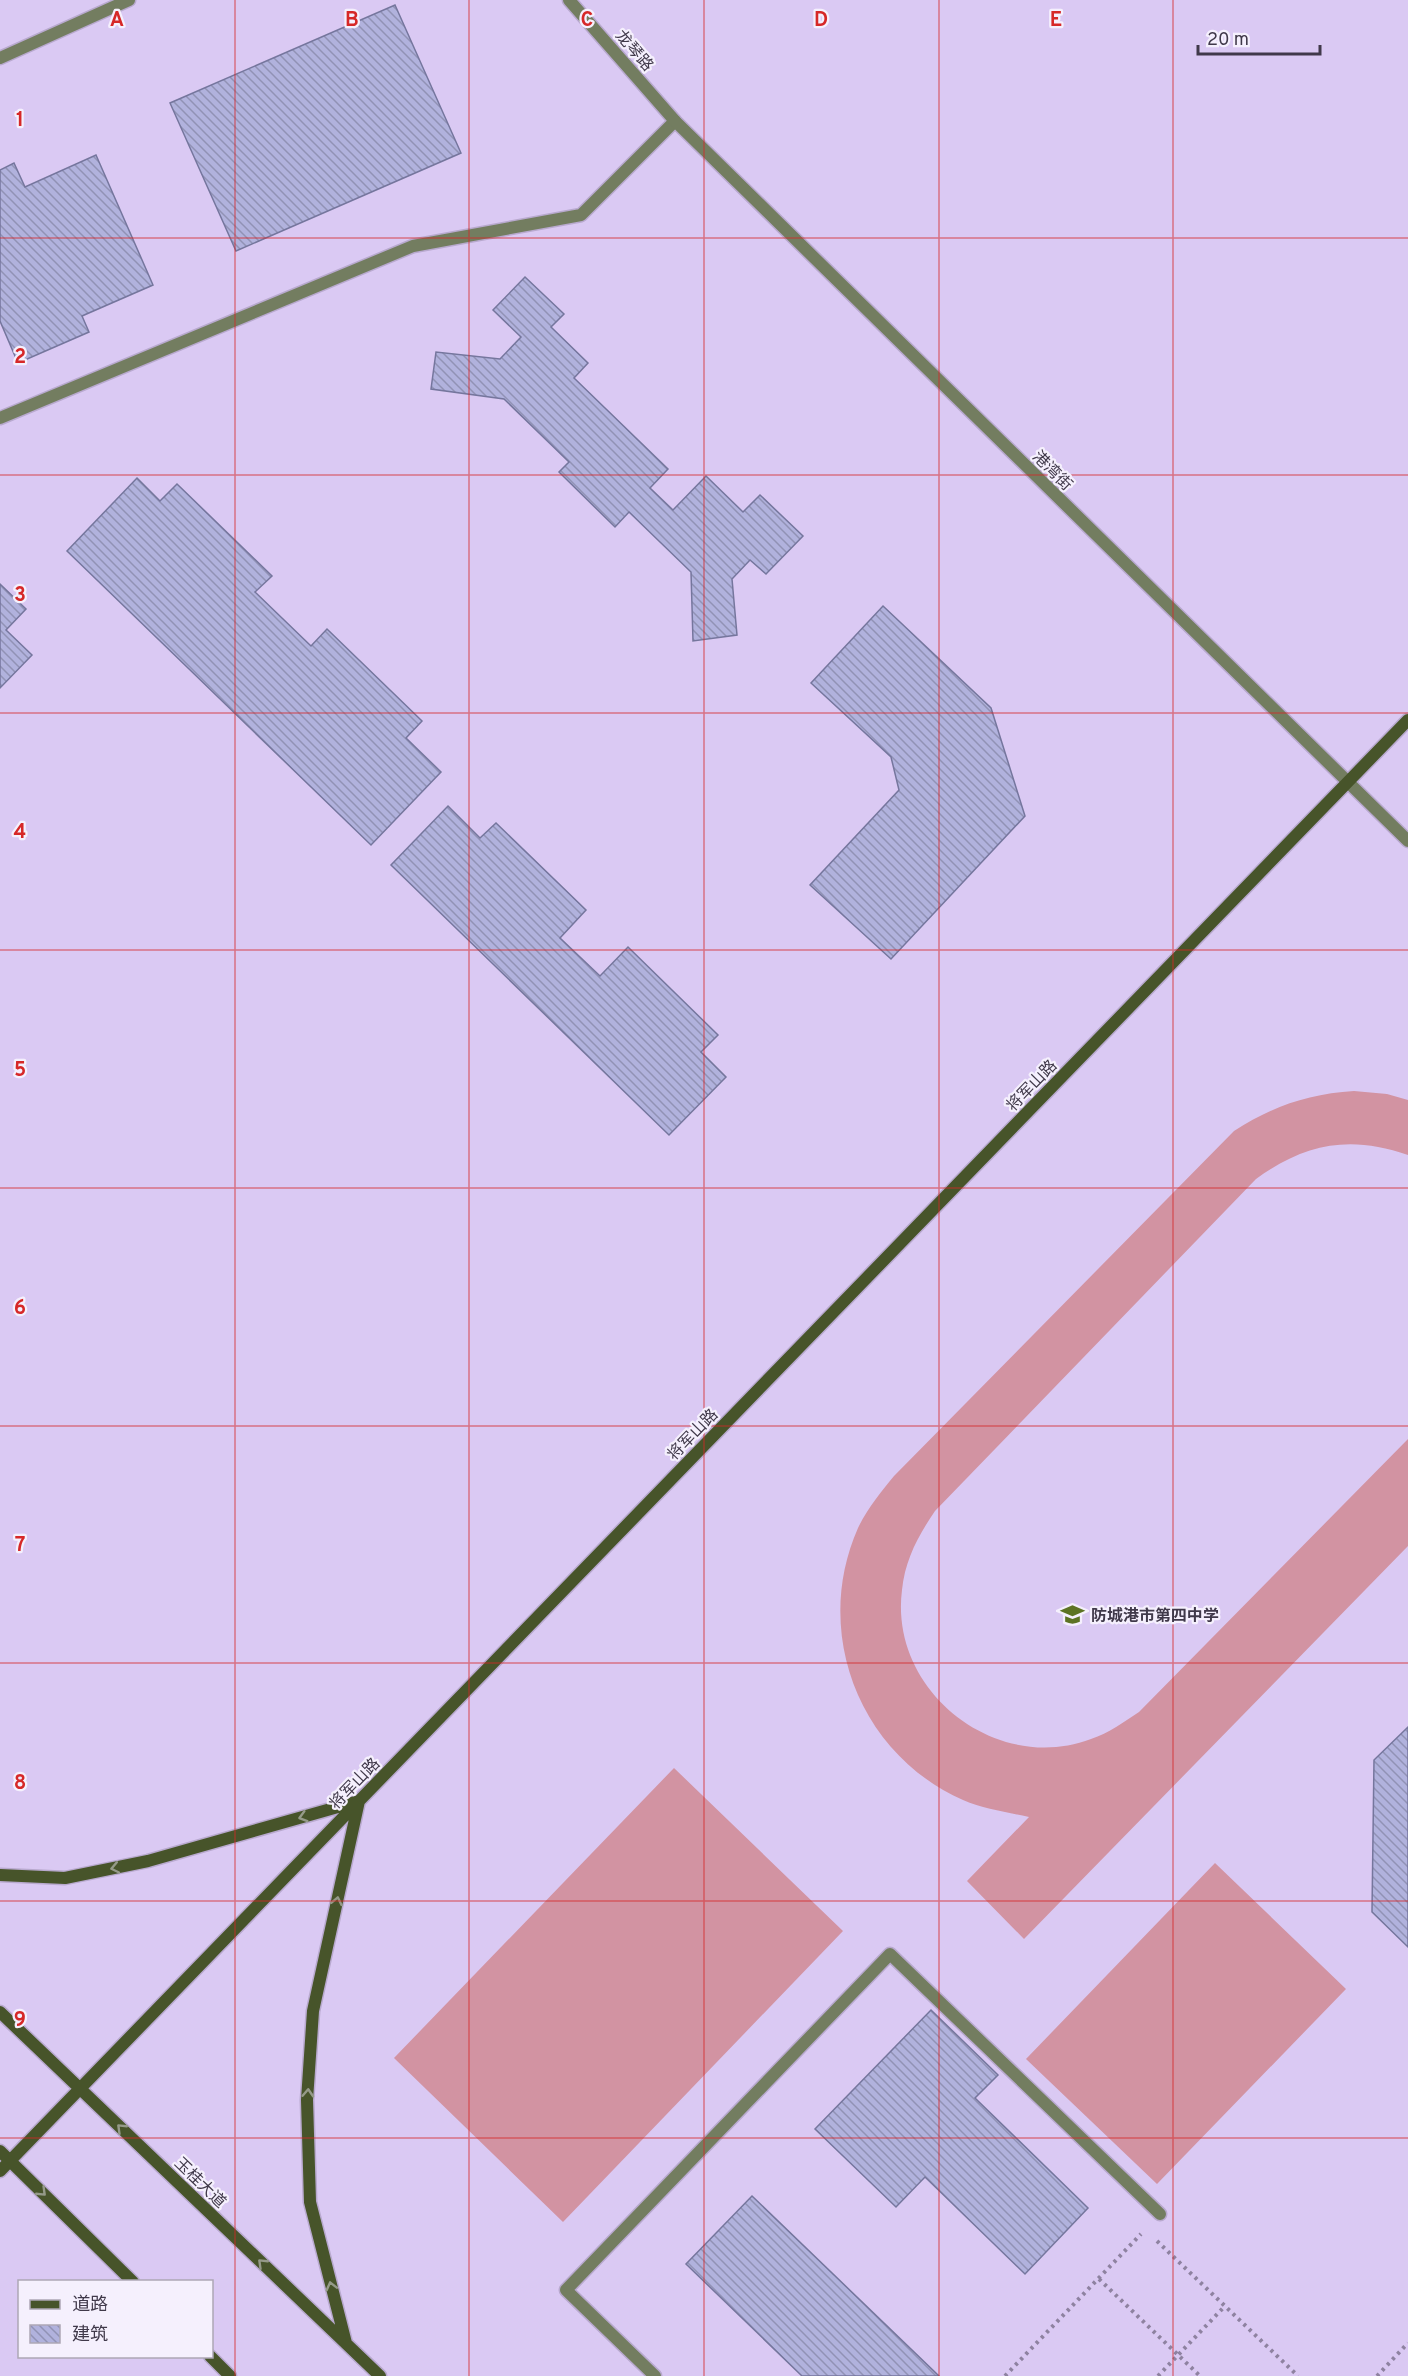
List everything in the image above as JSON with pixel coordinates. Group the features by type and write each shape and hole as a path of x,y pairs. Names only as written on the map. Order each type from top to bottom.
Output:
{"street":[{"path":"0,58 129,0"},
{"name":"龙琴路","path":"570,0 675,121"},
{"path":"0,418 413,246 581,215 675,121"},
{"name":"港湾街","path":"675,121 1408,842"},
{"name":"将军山路","path":"0,2171 1408,720"},
{"path":"0,1875 65,1878 148,1861 359,1801 314,2011 307,2100 310,2202 346,2343"},
{"path":"656,2376 566,2290 890,1954 1160,2214"},
{"name":"玉桂大道","path":"0,2012 381,2376"},
{"path":"0,2151 131,2280"},
{"path":"212,2358 230,2376"}],"path":[{"path":"1005,2376 1146,2230"},
{"path":"1154,2237 1298,2376"},
{"path":"1099,2279 1200,2376"},
{"path":"1158,2376 1225,2306"},
{"path":"1377,2376 1408,2343"},
{"path":"1290,2376 1294,2372"}],"shaded area":[{"path":"1354,1091 1387,1094 1408,1100 1408,1155 1367,1145 1329,1146 1293,1157 1256,1179 935,1511 909,1558 902,1590 902,1627 913,1661 931,1691 956,1716 986,1734 1020,1745 1055,1747 1091,1739 1139,1712 1408,1439 1408,1546 1024,1939 967,1881 1029,1817 971,1803 927,1779 896,1753 872,1721 854,1686 844,1648 840,1608 845,1568 858,1528 879,1494 894,1476 1234,1131 1277,1108 1306,1098"},
{"path":"674,1768 843,1931 563,2222 394,2058"},
{"path":"1215,1863 1346,1989 1157,2184 1026,2059"}],"building":[{"path":"395,5 461,153 236,251 170,103"},
{"path":"96,155 153,285 82,316 89,332 18,363 0,321 0,170 14,163 25,187"},
{"path":"525,277 564,314 551,327 588,363 574,378 668,469 650,488 673,510 706,476 743,512 760,495 803,536 766,574 750,560 732,579 737,635 693,641 691,572 629,512 615,527 559,472 569,462 504,399 431,389 436,352 500,359 521,337 493,310"},
{"path":"137,478 160,501 177,484 272,576 255,592 311,646 327,629 422,721 406,738 441,772 371,845 67,551"},
{"path":"0,584 26,609 6,630 32,655 0,688"},
{"path":"883,606 991,708 1025,816 891,959 810,885 899,790 891,757 811,683"},
{"path":"448,806 480,838 496,823 586,910 560,938 600,976 628,947 718,1035 701,1052 726,1077 669,1135 391,865"},
{"path":"1408,1727 1408,1947 1372,1912 1374,1760"},
{"path":"931,2010 998,2075 975,2098 1088,2208 1025,2274 925,2177 896,2207 815,2129"},
{"path":"752,2196 939,2376 802,2376 686,2264"}],"place":[{"name":"防城港市第四中学","path":"1073,1615"}]}
